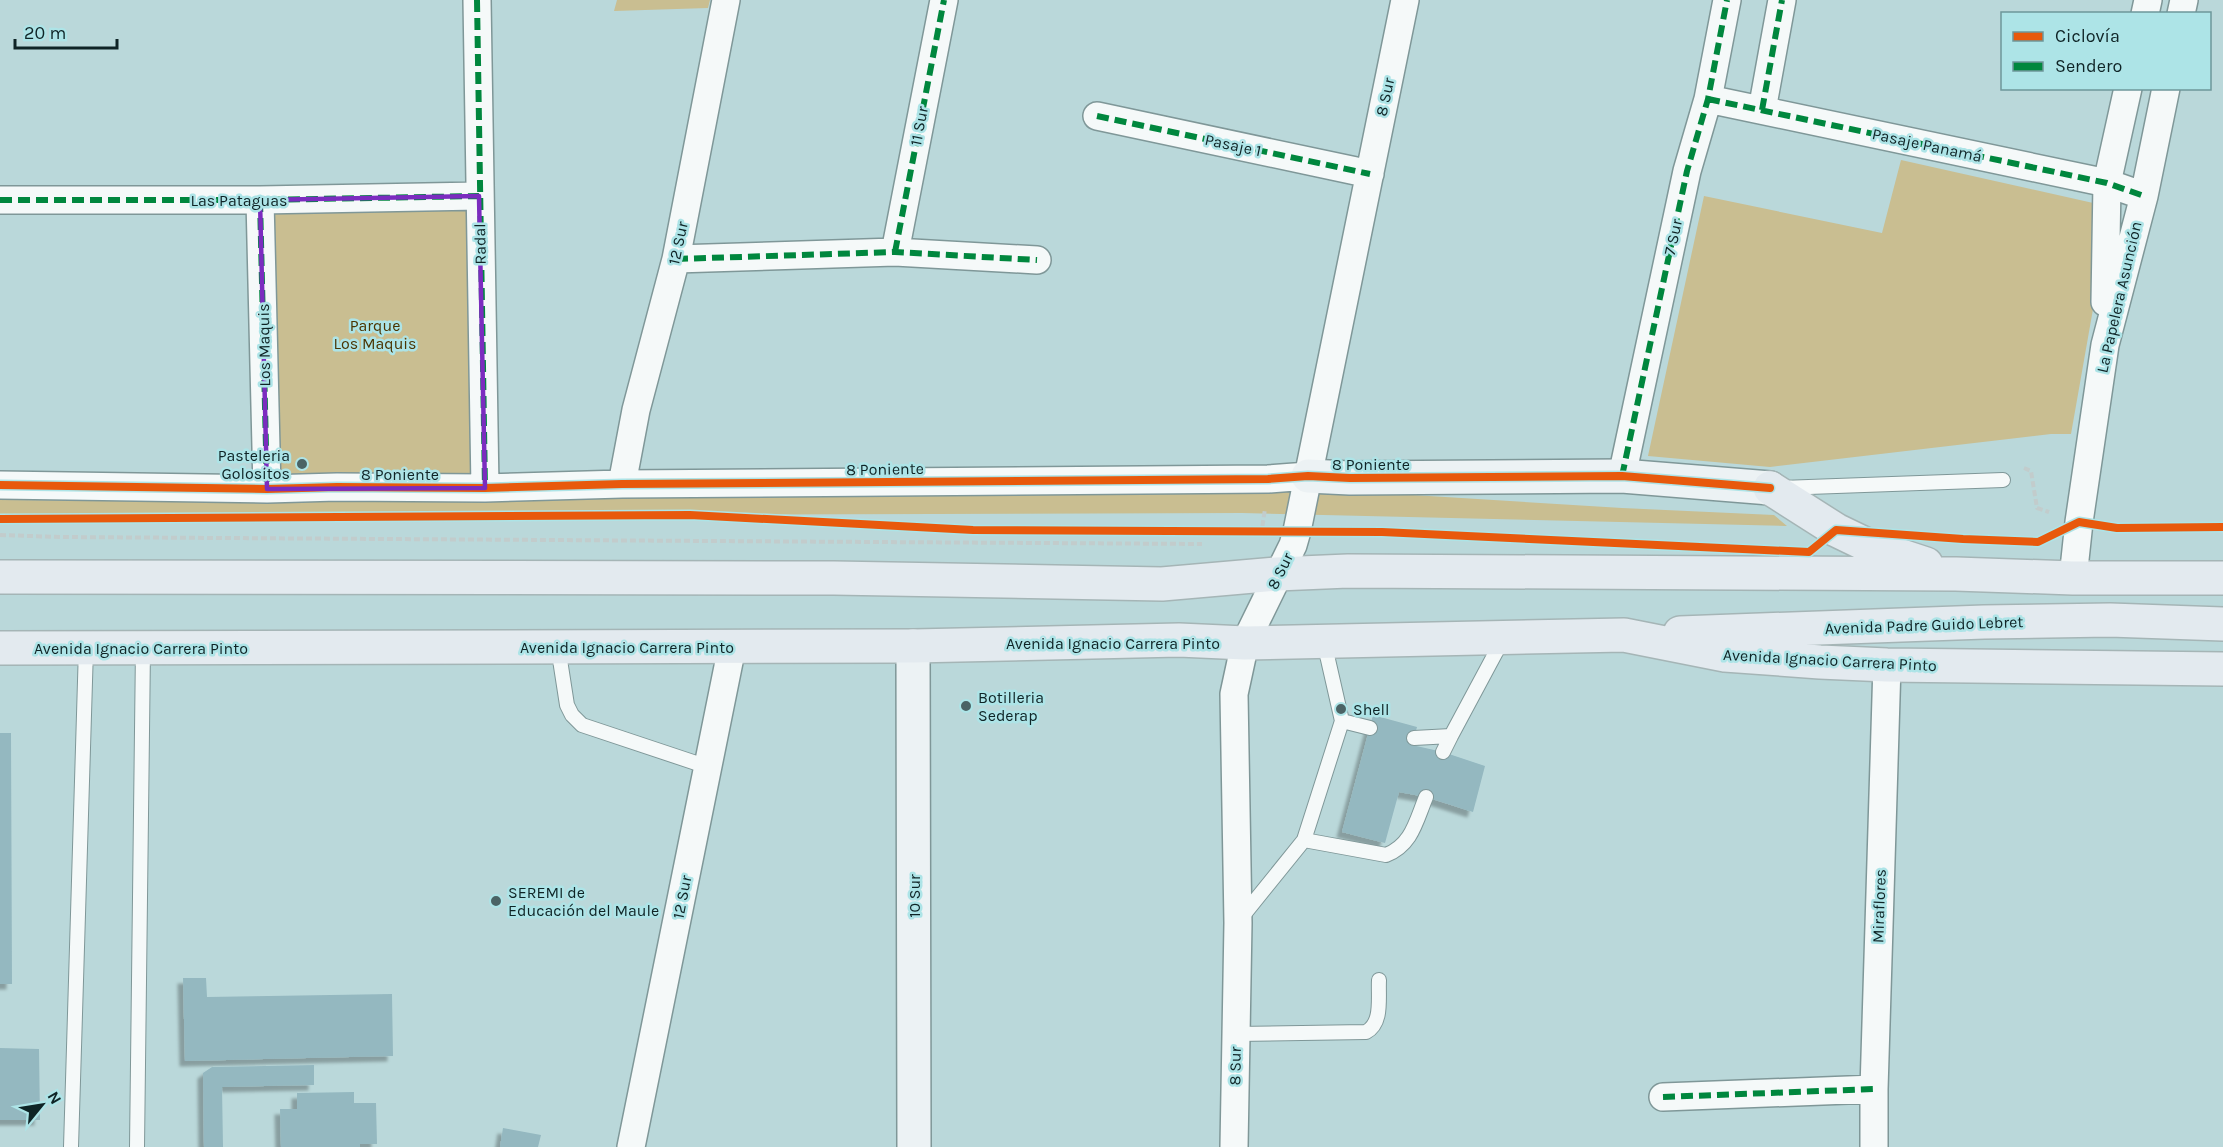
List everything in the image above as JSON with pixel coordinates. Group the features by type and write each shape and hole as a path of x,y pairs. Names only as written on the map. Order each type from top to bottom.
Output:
{"main road":[{"path":"1770,488 1836,530 1865,544 1956,574"},
{"path":"0,576 834,578 1162,584 1277,574 1359,571 1956,574 2073,578 2223,578"},
{"name":"Avenida Padre Guido Lebret","path":"1624,635 1995,622 2110,620 2223,624"},
{"name":"Avenida Ignacio Carrera Pinto","path":"0,648 914,646 1179,640 1245,643 1324,642 1624,635 1725,655 1887,665 2223,669"}],"street":[{"name":"Radal","path":"477,0 485,488"},
{"name":"12 Sur","path":"622,484 636,410 676,259 726,0"},
{"name":"11 Sur","path":"895,252 944,0"},
{"name":"8 Sur","path":"1234,1147 1238,923 1234,694 1245,643 1293,544 1297,531 1406,0"},
{"name":"7 Sur","path":"1622,476 1687,171 1708,99 1727,0"},
{"path":"1762,110 1782,0"},
{"path":"2105,345 2107,183 2128,90"},
{"name":"La Papelera Asunción","path":"2073,578 2105,345 2144,196 2166,90"},
{"name":"Pasaje Panamá","path":"1708,99 2107,183 2144,196"},
{"name":"Pasaje 1","path":"1097,116 1370,174"},
{"name":"Las Pataguas","path":"0,200 260,200 479,196"},
{"name":"Los Maquis","path":"260,200 267,489"},
{"path":"676,259 895,252 1037,260"},
{"name":"8 Poniente","path":"0,485 267,489 485,488 622,484 1268,479 1308,476 1350,478 1622,476 1770,488"},
{"name":"10 Sur","path":"914,646 914,1147"},
{"name":"12 Sur","path":"632,1147 732,647"},
{"name":"Miraflores","path":"1874,1147 1887,665"},
{"path":"1663,1097 1874,1089"}],"lane":[{"path":"1770,488 2004,480"},
{"path":"1443,752 1504,638"},
{"path":"1238,923 1304,840 1342,721 1324,642"},
{"path":"558,647 567,705 582,725 708,767"},
{"path":"71,1147 86,648"},
{"path":"137,1147 143,648"},
{"path":"1342,721 1370,728"},
{"path":"1414,738 1450,736"},
{"path":"1304,840 1386,855 1397,851 1410,837 1426,797"},
{"path":"1236,1034 1366,1032 1377,1022 1379,980"}],"path":[{"path":"1251,531 1297,531"},
{"path":"0,535 1205,544"}],"highlighted area":[{"path":"479,196 485,488 267,489 260,200"}],"green space":[{"path":"617,0 710,0 708,8 614,11"},
{"path":"1901,160 2111,207 2071,434 2051,434 1770,467 1648,456 1704,196 1882,233"},
{"name":"Parque Los Maquis","path":"471,184 477,477 281,478 273,191"},
{"path":"1316,489 1774,515 1787,526 1242,513 0,517 0,500 276,501"}],"building":[{"path":"1373,715 1417,727 1412,745 1443,752 1485,766 1473,812 1426,797 1399,792 1385,843 1342,832"},
{"path":"0,733 11,733 12,984 0,984"},
{"path":"183,978 206,978 207,997 392,994 393,1056 185,1061"},
{"path":"0,1048 39,1049 40,1120 0,1120"},
{"path":"314,1065 314,1085 222,1087 223,1147 204,1147 203,1073 212,1067"},
{"path":"354,1092 354,1103 376,1103 377,1144 360,1144 360,1147 281,1147 280,1109 297,1109 297,1093"},
{"path":"503,1128 541,1135 538,1147 500,1147"}],"marked path":[{"path":"477,0 485,488"},
{"path":"895,252 944,0"},
{"path":"1622,476 1687,171 1708,99 1727,0"},
{"path":"1762,110 1782,0"},
{"path":"1708,99 2107,183 2144,196"},
{"path":"1097,116 1370,174"},
{"path":"0,200 260,200 479,196"},
{"path":"260,200 267,489"},
{"path":"676,259 895,252 1037,260"},
{"path":"1663,1097 1874,1089"}],"cycle path":[{"path":"0,485 267,489 485,488 622,484 1268,479 1308,476 1350,478 1622,476 1770,488"},
{"path":"0,519 690,515 973,530 1382,532 1809,552 1836,530 2038,542 2079,522 2117,528 2223,527"}],"place":[{"name":"Pasteleria Golositos","path":"302,464"},
{"name":"Botilleria Sederap","path":"966,706"},
{"name":"Shell","path":"1341,709"},
{"name":"SEREMI de Educación del Maule","path":"496,901"}]}
